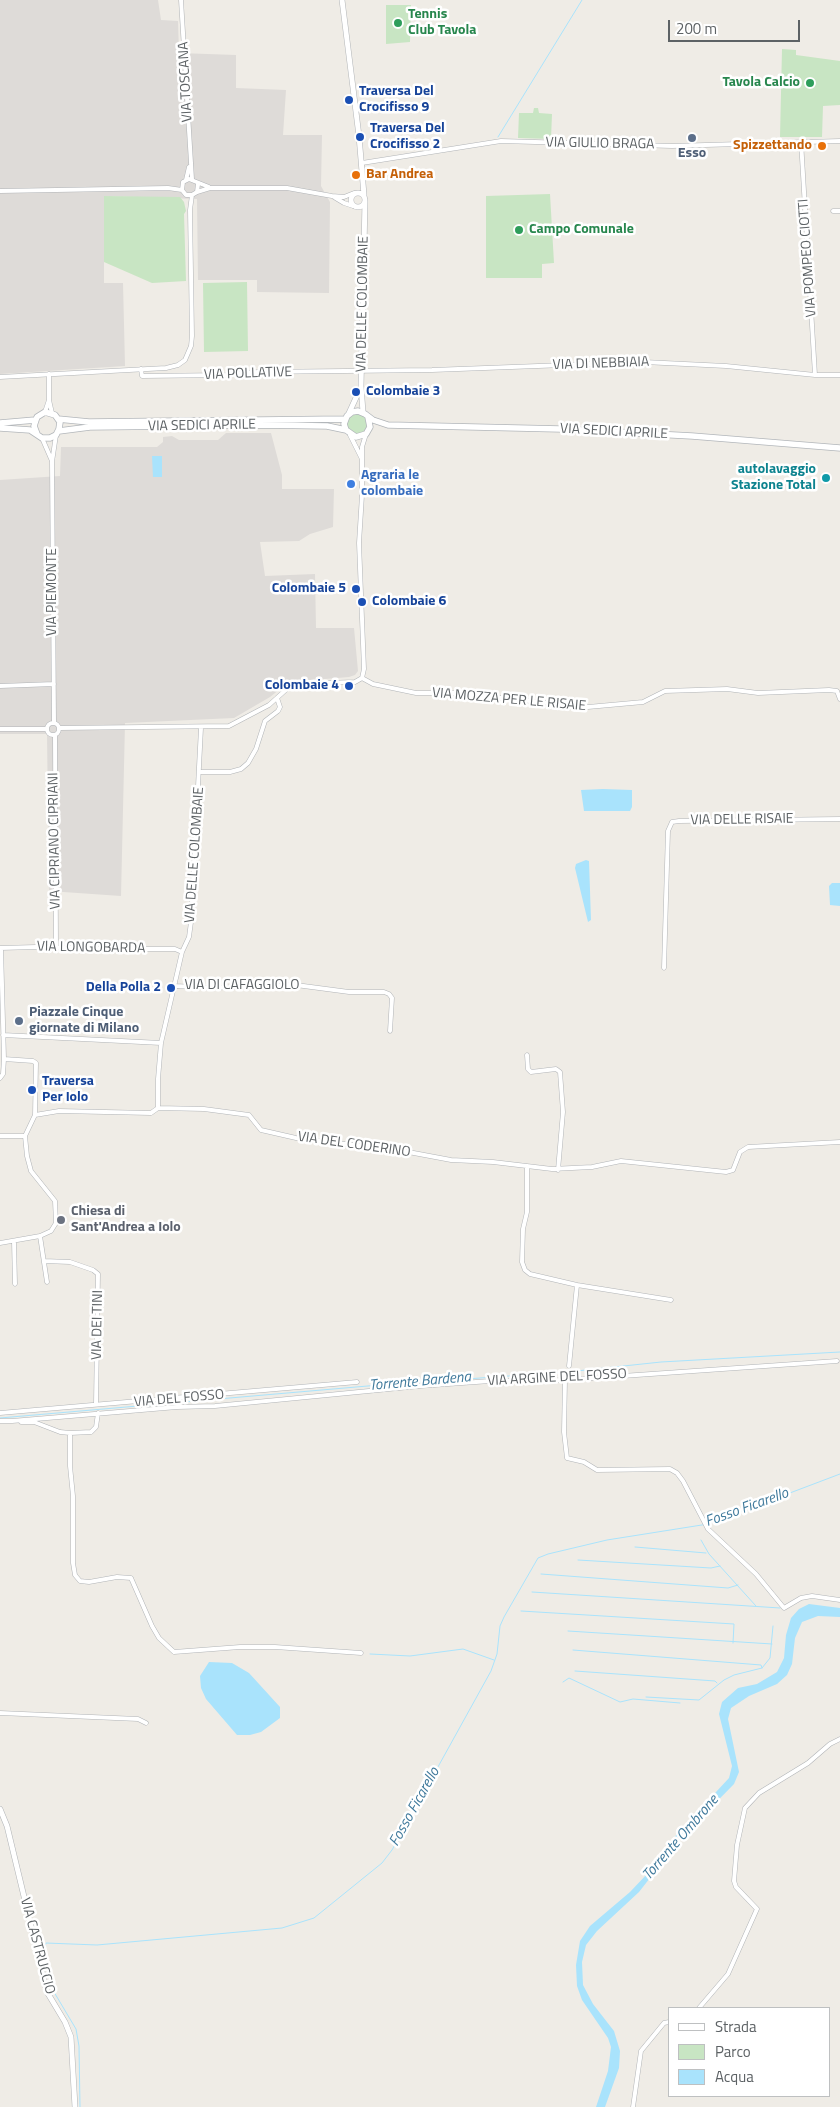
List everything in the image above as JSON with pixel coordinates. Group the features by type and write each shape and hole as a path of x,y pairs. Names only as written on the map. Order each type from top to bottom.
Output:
{"main road":[{"path":"348,432 345,419 349,413 356,411 363,412 368,417 388,424"},
{"path":"39,436 34,428 35,420 40,414 45,412 52,414 58,419 57,433"},
{"path":"367,433 370,424 368,417"},
{"name":"VIA SEDICI APRILE","path":"58,419 98,422 345,419"},
{"path":"0,423 35,420"},
{"name":"VIA SEDICI APRILE","path":"0,428 30,430 39,436 50,438 57,433 90,427 327,426 358,437 388,424 654,434 840,448"}],"street":[{"name":"VIA TOSCANA","path":"181,0 192,179"},
{"path":"182,11 185,0"},
{"path":"332,196 354,206 361,206 365,201 342,0"},
{"name":"VIA GIULIO BRAGA","path":"362,163 501,141 672,146 840,141"},
{"name":"VIA POMPEO CIOTTI","path":"801,141 815,375"},
{"name":"VIA TOSCANA","path":"186,180 190,164"},
{"path":"168,188 192,179 198,184 210,188"},
{"path":"354,206 350,199 362,182"},
{"path":"182,184 182,190 186,195 190,210"},
{"path":"197,192 198,184"},
{"path":"0,191 168,188 182,190"},
{"path":"186,195 192,195 210,188 287,188 332,196 344,197 356,193 364,195"},
{"path":"190,210 192,195"},
{"name":"VIA DELLE COLOMBAIE","path":"363,412 361,386 365,201"},
{"name":"VIA DELLE COLOMBAIE","path":"354,206 364,222"},
{"name":"VIA POLLATIVE","path":"0,377 166,368 178,365 185,360 191,346 192,336 190,210"},
{"path":"833,211 840,211"},
{"name":"VIA DI NEBBIAIA","path":"362,371 644,362 750,367 840,376"},
{"name":"VIA POLLATIVE","path":"141,369 142,376 362,371"},
{"path":"49,374 49,400 52,414"},
{"name":"VIA DELLE COLOMBAIE","path":"349,413 361,386"},
{"path":"45,412 49,400"},
{"path":"348,432 364,461"},
{"name":"VIA PIEMONTE","path":"54,723 52,462 57,433"},
{"path":"46,729 48,724 54,723 59,728 201,728 230,726 254,714 283,692 294,687 355,682 362,678 364,669 359,543 364,461 362,447 367,433"},
{"name":"VIA PIEMONTE","path":"39,436 52,462"},
{"name":"VIA MOZZA PER LE RISAIE","path":"362,678 373,684 416,693 452,694 588,707 643,702 665,691 727,689 758,693 829,690 837,691 840,699"},
{"path":"0,686 54,684"},
{"name":"VIA DELLE COLOMBAIE","path":"158,1108 161,1043 176,986 182,952 189,937 191,922 200,772 230,772 241,769 248,763 256,749 265,720 278,711 280,707 277,698"},
{"path":"46,729 49,734 54,735 59,728"},
{"path":"200,772 201,728"},
{"path":"0,729 46,729"},
{"name":"VIA CIPRIANO CIPRIANI","path":"54,735 56,947"},
{"name":"VIA DELLE RISAIE","path":"664,968 668,831 672,822 840,819"},
{"path":"0,1078 3,1074 4,1059 1,1025 1,948"},
{"name":"VIA LONGOBARDA","path":"1,948 176,948 182,952"},
{"name":"VIA DI CAFAGGIOLO","path":"176,986 210,988 296,985 349,992 384,992 390,996 392,1001 390,1032"},
{"path":"3,1035 161,1043"},
{"path":"527,1055 530,1072 556,1069 560,1072 563,1112 558,1170"},
{"path":"0,1244 40,1236 54,1228 57,1219 54,1198 31,1171 26,1156 24,1136 35,1115 36,1063 33,1061 4,1059"},
{"name":"VIA DEL CODERINO","path":"35,1115 59,1111 90,1110 152,1113 158,1108 204,1109 249,1114 261,1130 296,1138 403,1151 451,1160 558,1170 592,1168 621,1161 726,1172 734,1170 740,1152 748,1147 840,1142"},
{"path":"0,1136 24,1136"},
{"path":"527,1166 528,1203 522,1234 523,1267 530,1274 576,1285 671,1300"},
{"path":"40,1236 47,1282"},
{"path":"14,1241 15,1284"},
{"name":"VIA DEI TINI","path":"44,1261 70,1262 94,1270 98,1274 96,1404"},
{"path":"570,1366 576,1285"},
{"name":"VIA ARGINE DEL FOSSO","path":"12,1421 98,1413 215,1406 429,1385 490,1381 565,1380 837,1361"},
{"path":"565,1380 564,1432 567,1458 584,1462 597,1470 670,1469 677,1473 683,1481 708,1529 756,1574 784,1608 801,1598 812,1596 840,1600"},
{"name":"VIA DEL FOSSO","path":"0,1414 358,1382"},
{"path":"0,1421 34,1422 54,1431 70,1434 93,1431 98,1413"},
{"path":"70,1434 70,1466 73,1496 73,1563 75,1576 80,1581 88,1582 117,1577 131,1578 152,1626 159,1638 174,1652 240,1647 275,1647 360,1653"},
{"path":"0,1713 138,1719 146,1723"},
{"path":"701,2007 728,1974 756,1909 736,1887 734,1881 737,1845 746,1808 760,1793 808,1763 830,1744 840,1739"},
{"name":"VIA CASTRUCCIO","path":"0,1811 7,1826 47,1992 65,2022 71,2037 75,2107"},
{"path":"633,2107 641,2052 664,2023 668,2022"}],"shaded area":[{"path":"0,0 158,0 161,20 178,21 179,53 236,55 236,88 286,90 283,135 322,135 321,186 330,202 329,293 257,292 257,280 198,280 197,199 104,196 104,283 123,283 125,366 0,374"},
{"path":"226,433 271,433 282,475 282,489 334,489 333,527 310,534 299,541 260,542 265,576 315,574 316,628 354,628 358,671 355,675 349,677 285,685 270,697 234,718 125,723 121,896 49,891 47,734 0,734 0,480 60,476 61,447 157,447 163,442 163,437 172,436 179,440 218,440"}],"green space":[{"name":"Tennis Club Tavola","path":"386,5 411,5 410,42 386,44"},
{"name":"Tavola Calcio","path":"782,49 796,50 796,55 840,61 840,105 823,106 822,137 780,137"},
{"path":"534,108 538,108 539,113 552,114 551,139 518,138 519,113 533,113"},
{"name":"Campo Comunale","path":"550,194 554,263 542,264 542,278 486,278 486,196"},
{"path":"104,196 180,197 184,202 186,211 184,214 186,281 152,283 104,262"},
{"path":"247,282 248,351 204,352 203,283"},
{"path":"357,414 364,417 367,424 364,431 357,434 350,431 347,424 350,417"}],"water":[{"path":"152,456 162,456 162,477 153,477"},
{"path":"581,790 632,790 632,807 630,811 584,811"},
{"path":"586,860 589,861 591,920 588,922 575,868 576,864"},
{"path":"832,883 840,883 840,906 830,905 829,886"},
{"name":"Torrente Ombrone","path":"809,1604 840,1608 840,1617 818,1616 802,1622 795,1638 792,1664 787,1675 777,1684 749,1696 731,1708 728,1719 739,1772 734,1784 682,1837 639,1892 597,1931 586,1945 582,1962 583,1985 593,2004 614,2031 620,2051 619,2068 605,2107 596,2107 608,2071 611,2047 608,2038 582,2000 577,1986 576,1965 580,1941 590,1926 630,1892 648,1873 677,1834 729,1778 732,1766 719,1714 722,1702 738,1688 757,1684 777,1672 784,1658 786,1635 791,1618 799,1609"},
{"path":"209,1662 232,1663 249,1673 280,1707 280,1718 261,1732 250,1735 237,1735 206,1699 201,1688 200,1676"}],"waterway":[{"path":"498,137 582,0"},
{"name":"Torrente Bardena","path":"0,1418 379,1385 567,1372 661,1362 840,1352"},
{"name":"Fosso Ficarello","path":"80,2107 79,2046 76,2029 51,1987 44,1950 46,1943 97,1945 282,1928 314,1918 382,1863 392,1850 491,1671 497,1654 500,1626 538,1558 607,1540 708,1524 840,1474"},
{"path":"701,1540 709,1554 756,1606"},
{"path":"635,1547 706,1553"},
{"path":"578,1560 711,1568 720,1566"},
{"path":"541,1574 728,1588 738,1585"},
{"path":"532,1592 780,1608"},
{"path":"521,1611 734,1624 733,1643"},
{"path":"646,1697 699,1700 724,1680 734,1675 762,1668 770,1658 773,1626"},
{"path":"568,1631 772,1644"},
{"path":"370,1654 410,1656 463,1649 494,1660"},
{"path":"573,1650 761,1665 762,1668"},
{"path":"575,1671 715,1681 717,1683"},
{"path":"563,1682 569,1678 620,1702 633,1699 680,1703"}],"place":[{"name":"Tennis Club Tavola","path":"398,23"},
{"name":"Tavola Calcio","path":"810,83"},
{"name":"Traversa Del Crocifisso 9","path":"349,100"},
{"name":"Traversa Del Crocifisso 2","path":"360,137"},
{"name":"Esso","path":"692,138"},
{"name":"Spizzettando","path":"822,146"},
{"name":"Bar Andrea","path":"356,175"},
{"name":"Campo Comunale","path":"519,230"},
{"name":"Colombaie 3","path":"356,392"},
{"name":"autolavaggio Stazione Total","path":"826,478"},
{"name":"Agraria le colombaie","path":"351,484"},
{"name":"Colombaie 5","path":"356,589"},
{"name":"Colombaie 6","path":"362,602"},
{"name":"Colombaie 4","path":"349,686"},
{"name":"Della Polla 2","path":"171,988"},
{"name":"Piazzale Cinque giornate di Milano","path":"19,1021"},
{"name":"Traversa Per Iolo","path":"32,1090"},
{"name":"Chiesa di Sant'Andrea a Iolo","path":"61,1220"}]}
